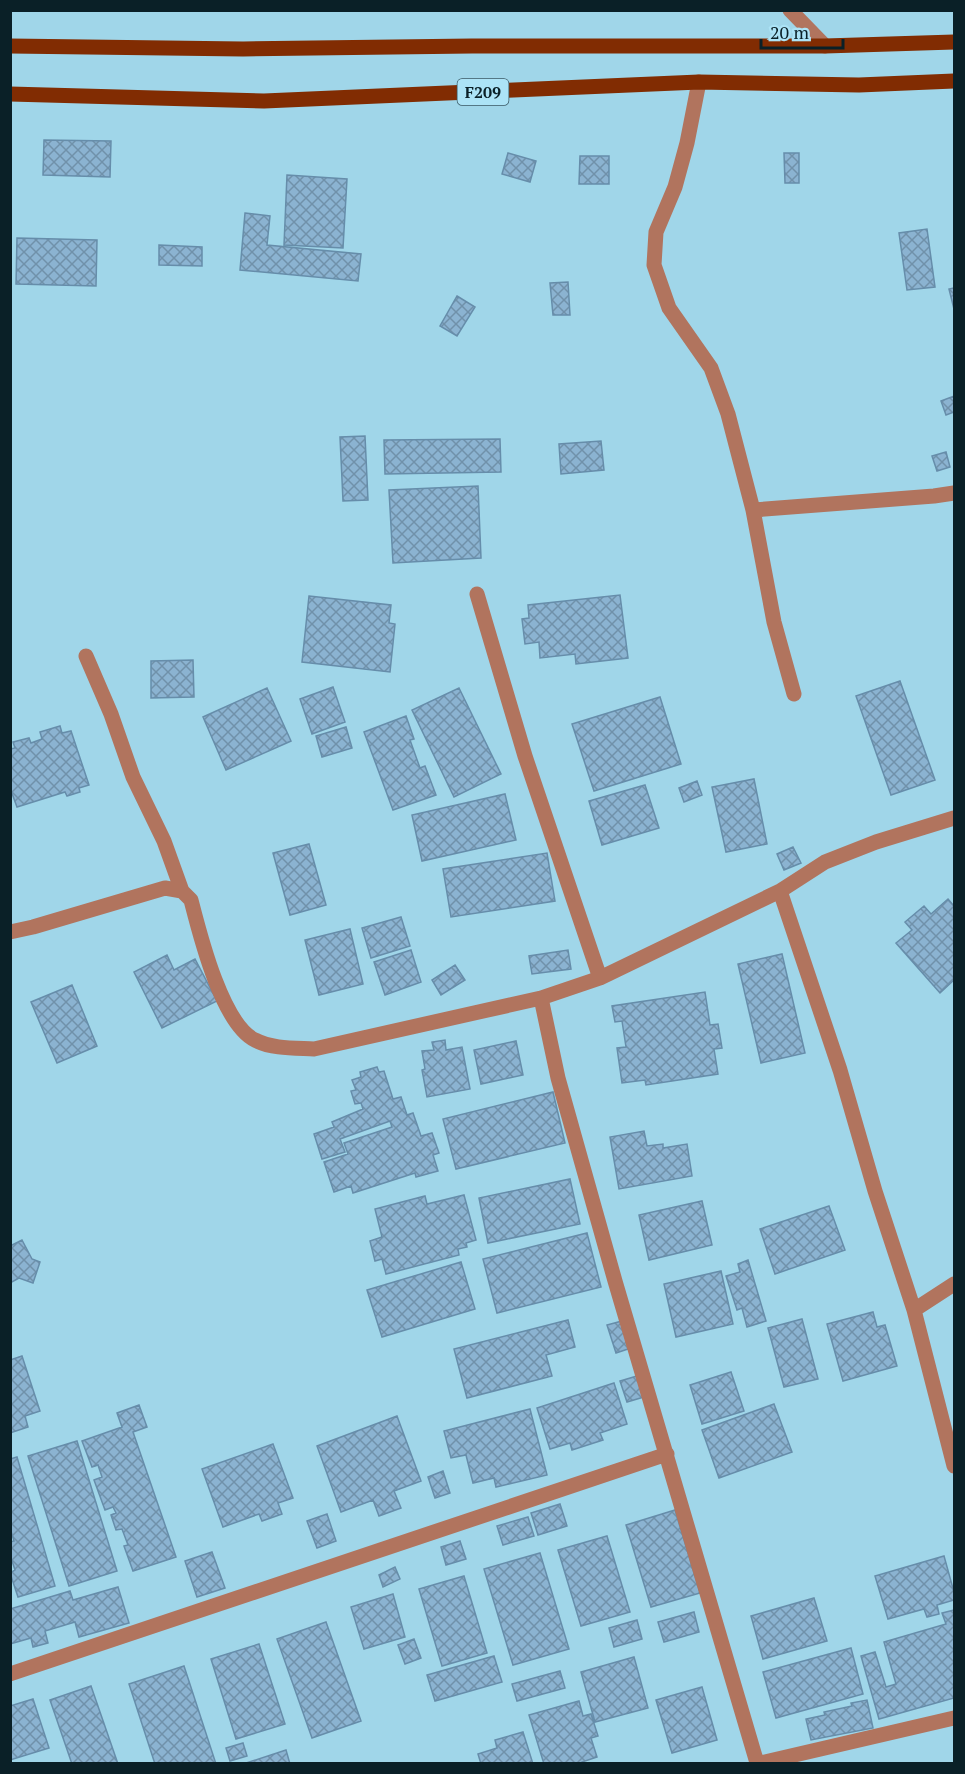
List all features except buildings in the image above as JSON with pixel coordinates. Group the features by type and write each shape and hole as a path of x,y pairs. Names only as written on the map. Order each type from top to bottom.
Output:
{"main road":[{"path":"10,46 243,49 472,46 825,46 954,42"},
{"name":"F209","path":"10,94 264,101 699,82 859,85 954,81"}],"street":[{"path":"790,10 825,46"},
{"path":"699,82 687,143 675,187 656,232 654,265 669,308 711,368 728,414 753,510 774,622 794,694"},
{"path":"753,510 954,493"},
{"path":"477,594 525,756 600,978"},
{"path":"86,656 111,714 133,777 164,841 182,891 191,900 218,987 226,1005 235,1023 254,1040 282,1048 314,1049 541,998 600,978 780,891 825,862 876,842 954,818"},
{"path":"10,932 165,888 182,891"},
{"path":"780,891 840,1070 875,1191 914,1310 954,1466"},
{"path":"541,998 558,1078 615,1281 756,1763 954,1718"},
{"path":"914,1310 954,1284"},
{"path":"10,1674 667,1454"}]}
